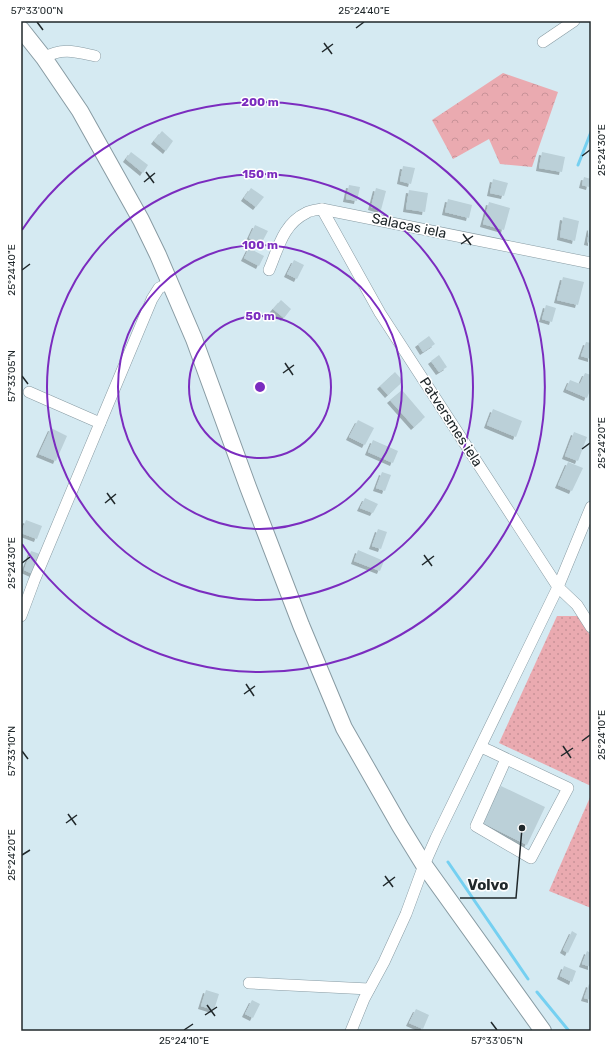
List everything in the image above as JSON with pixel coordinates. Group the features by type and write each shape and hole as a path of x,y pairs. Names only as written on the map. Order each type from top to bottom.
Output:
{"highway":[{"path":"21,29 44,58 80,111 141,220 194,339 259,516 306,638 344,728 424,865 543,1031"}],"street":[{"path":"543,42 574,21"},
{"path":"44,58 52,52 72,50 95,56"},
{"path":"269,270 286,230 295,220 307,212 322,208"},
{"name":"Salacas iela","path":"322,208 591,263"},
{"name":"Patversmes iela","path":"322,208 380,313 558,587 577,605 591,627"},
{"path":"21,616 34,581 152,299 159,288 169,283"},
{"path":"29,392 100,423"},
{"path":"351,1031 364,999 384,962 406,914 424,865 558,587 591,508"},
{"path":"481,747 568,788 531,858 476,826 506,759"},
{"path":"249,983 369,989"}],"green space":[{"path":"503,73 558,92 532,167 500,164 489,139 453,159 432,120"},
{"path":"557,616 579,616 591,637 591,786 499,743"},
{"path":"591,795 591,908 549,891"}],"building":[{"path":"162,131 173,141 166,151 154,141"},
{"path":"131,152 148,165 143,173 126,159"},
{"path":"542,152 565,157 562,172 539,168"},
{"path":"403,166 415,168 411,184 400,181"},
{"path":"584,177 591,179 589,187 582,185"},
{"path":"493,179 508,183 504,196 490,193"},
{"path":"349,185 360,187 357,201 346,199"},
{"path":"251,188 264,197 256,207 244,198"},
{"path":"376,188 386,191 381,210 371,207"},
{"path":"409,190 428,193 425,212 406,209"},
{"path":"448,199 472,205 469,218 445,212"},
{"path":"489,202 510,208 504,230 483,224"},
{"path":"563,217 579,221 575,241 560,237"},
{"path":"255,225 268,231 261,244 249,238"},
{"path":"590,227 591,228 591,243 587,242"},
{"path":"249,248 264,256 259,266 244,258"},
{"path":"294,260 304,265 297,279 287,274"},
{"path":"563,277 584,282 578,305 557,300"},
{"path":"281,300 291,309 284,318 273,309"},
{"path":"546,305 556,308 552,322 542,319"},
{"path":"429,336 435,344 423,352 418,344"},
{"path":"586,342 591,343 591,359 581,356"},
{"path":"439,355 447,367 439,372 431,361"},
{"path":"395,372 403,381 388,395 380,386"},
{"path":"585,373 591,375 591,388 587,398 566,389 570,380 580,384"},
{"path":"402,390 425,417 414,427 390,400"},
{"path":"493,409 522,421 516,437 487,425"},
{"path":"358,420 374,428 365,445 349,437"},
{"path":"51,428 67,436 56,461 39,454"},
{"path":"574,432 587,437 578,461 565,456"},
{"path":"373,440 398,451 393,463 368,452"},
{"path":"568,462 583,468 572,491 558,485"},
{"path":"382,472 391,475 385,491 376,488"},
{"path":"365,498 378,504 373,513 360,508"},
{"path":"26,520 42,526 37,539 21,533"},
{"path":"378,529 387,532 381,549 372,546"},
{"path":"358,550 384,561 380,571 354,561"},
{"path":"31,551 40,554 33,574 24,570"},
{"path":"501,786 545,807 527,845 483,823"},
{"path":"572,931 577,934 568,953 563,950"},
{"path":"587,951 591,953 591,967 582,964"},
{"path":"564,966 576,971 572,982 560,976"},
{"path":"589,984 591,985 591,1000 584,998"},
{"path":"206,990 219,994 214,1010 201,1006"},
{"path":"252,1000 260,1004 253,1018 245,1014"},
{"path":"416,1009 429,1015 423,1029 409,1023"}],"waterway":[{"path":"578,165 591,132"},
{"path":"448,862 528,979"},
{"path":"537,992 569,1031"}],"place":[{"name":"Volvo","path":"522,828"}]}
